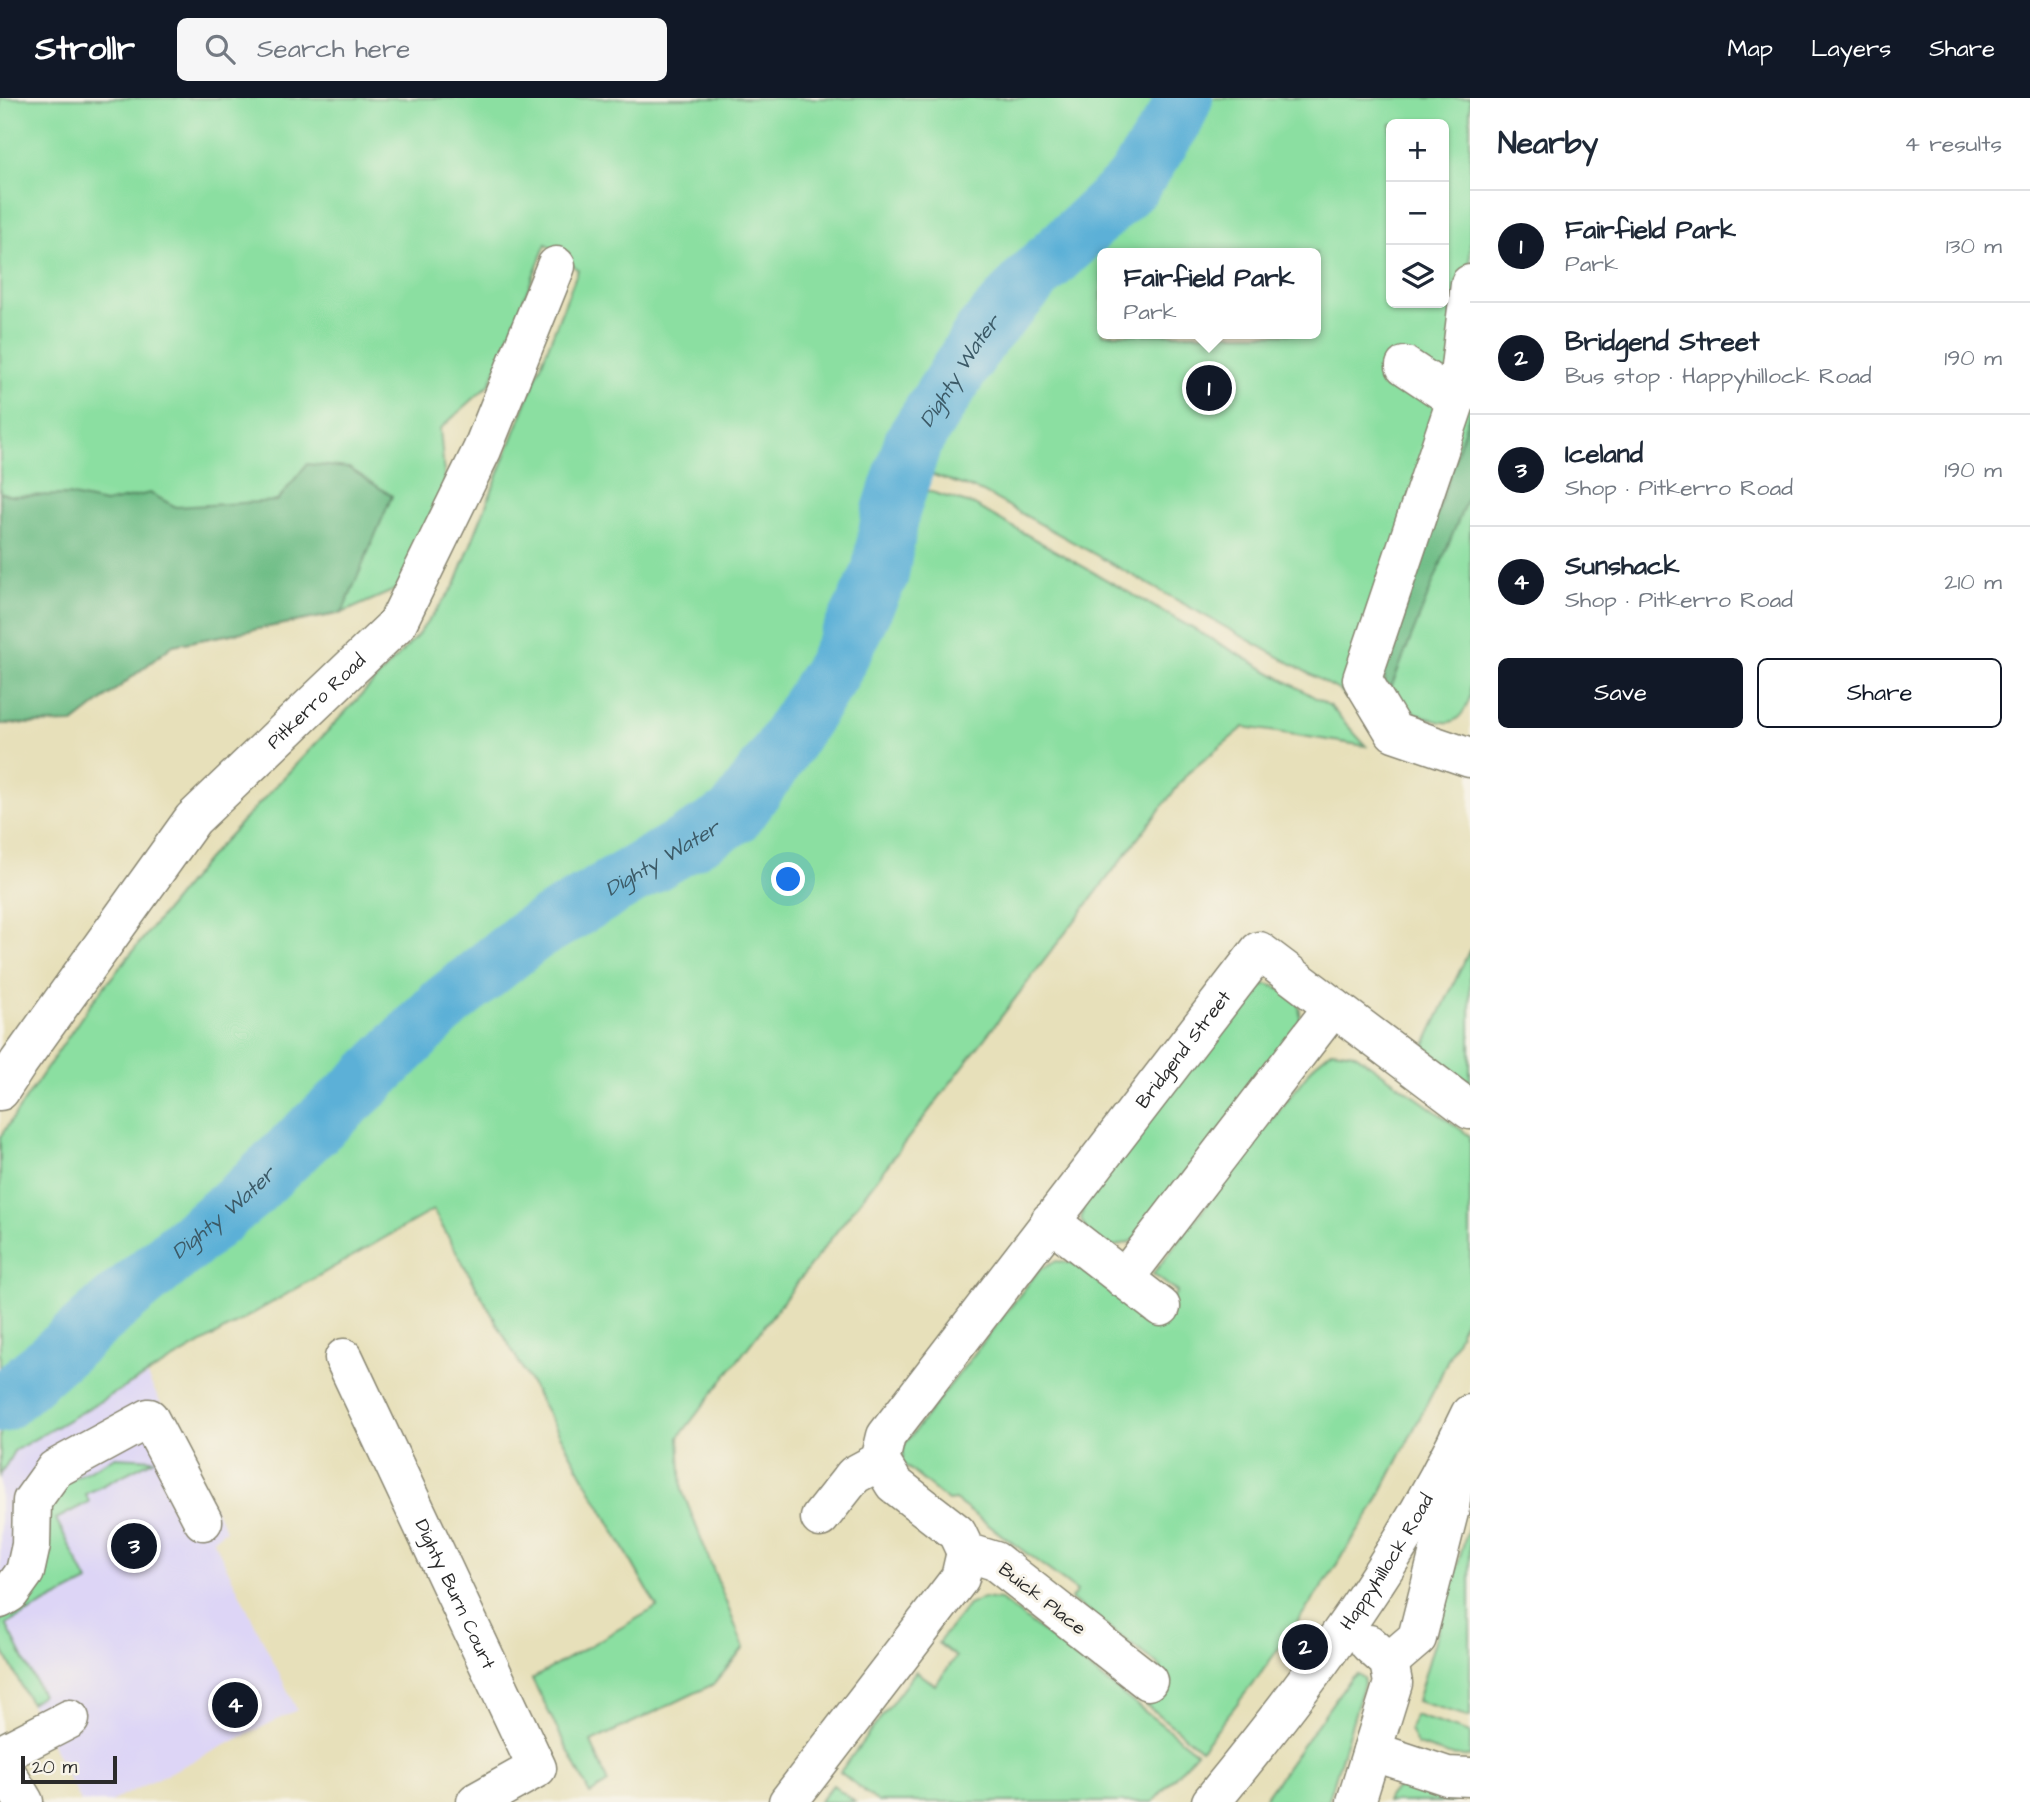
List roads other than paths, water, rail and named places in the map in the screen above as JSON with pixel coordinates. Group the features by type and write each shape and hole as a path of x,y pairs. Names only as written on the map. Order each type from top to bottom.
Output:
{"street":[{"name":"Pitkerro Road","path":"0,1091 193,819 397,624 482,450 556,266"},
{"path":"1468,751 1394,732 1362,679 1456,400 1470,284"},
{"path":"1405,366 1456,400"},
{"name":"Bridgend Street","path":"880,1461 886,1436 1259,951 1470,1110"},
{"path":"1124,1279 1333,1007"},
{"path":"1049,1222 1161,1307"},
{"name":"Dighty Burn Court","path":"344,1358 537,1768 476,1802"},
{"path":"0,1599 10,1593 25,1572 31,1545 32,1501 55,1469 149,1418 204,1521"},
{"path":"1389,1662 1417,1638 1450,1508 1464,1427"},
{"name":"Happyhillock Road","path":"1211,1802 1258,1745 1346,1628 1405,1537 1464,1427"},
{"path":"788,1802 960,1578 966,1552 957,1533 894,1484 880,1461 854,1475 820,1518"},
{"name":"Buick Place","path":"966,1552 995,1561 1148,1681"},
{"path":"1346,1628 1369,1643 1389,1662 1393,1684 1356,1802"},
{"path":"0,1755 69,1719"},
{"path":"1372,1751 1447,1776 1470,1777"},
{"path":"0,1762 24,1802"}],"waterway":[{"name":"Dighty Water","path":"0,1404 248,1193 446,1003 532,934 734,816 775,760 833,670 880,574 891,511 913,442 982,334 1037,273 1133,183 1176,117 1184,98"}],"place":[{"name":"Fairfield Park","path":"1209,388"},
{"name":"Iceland","path":"134,1546"},
{"name":"Bridgend Street","path":"1305,1647"},
{"name":"Sunshack","path":"235,1705"}]}
